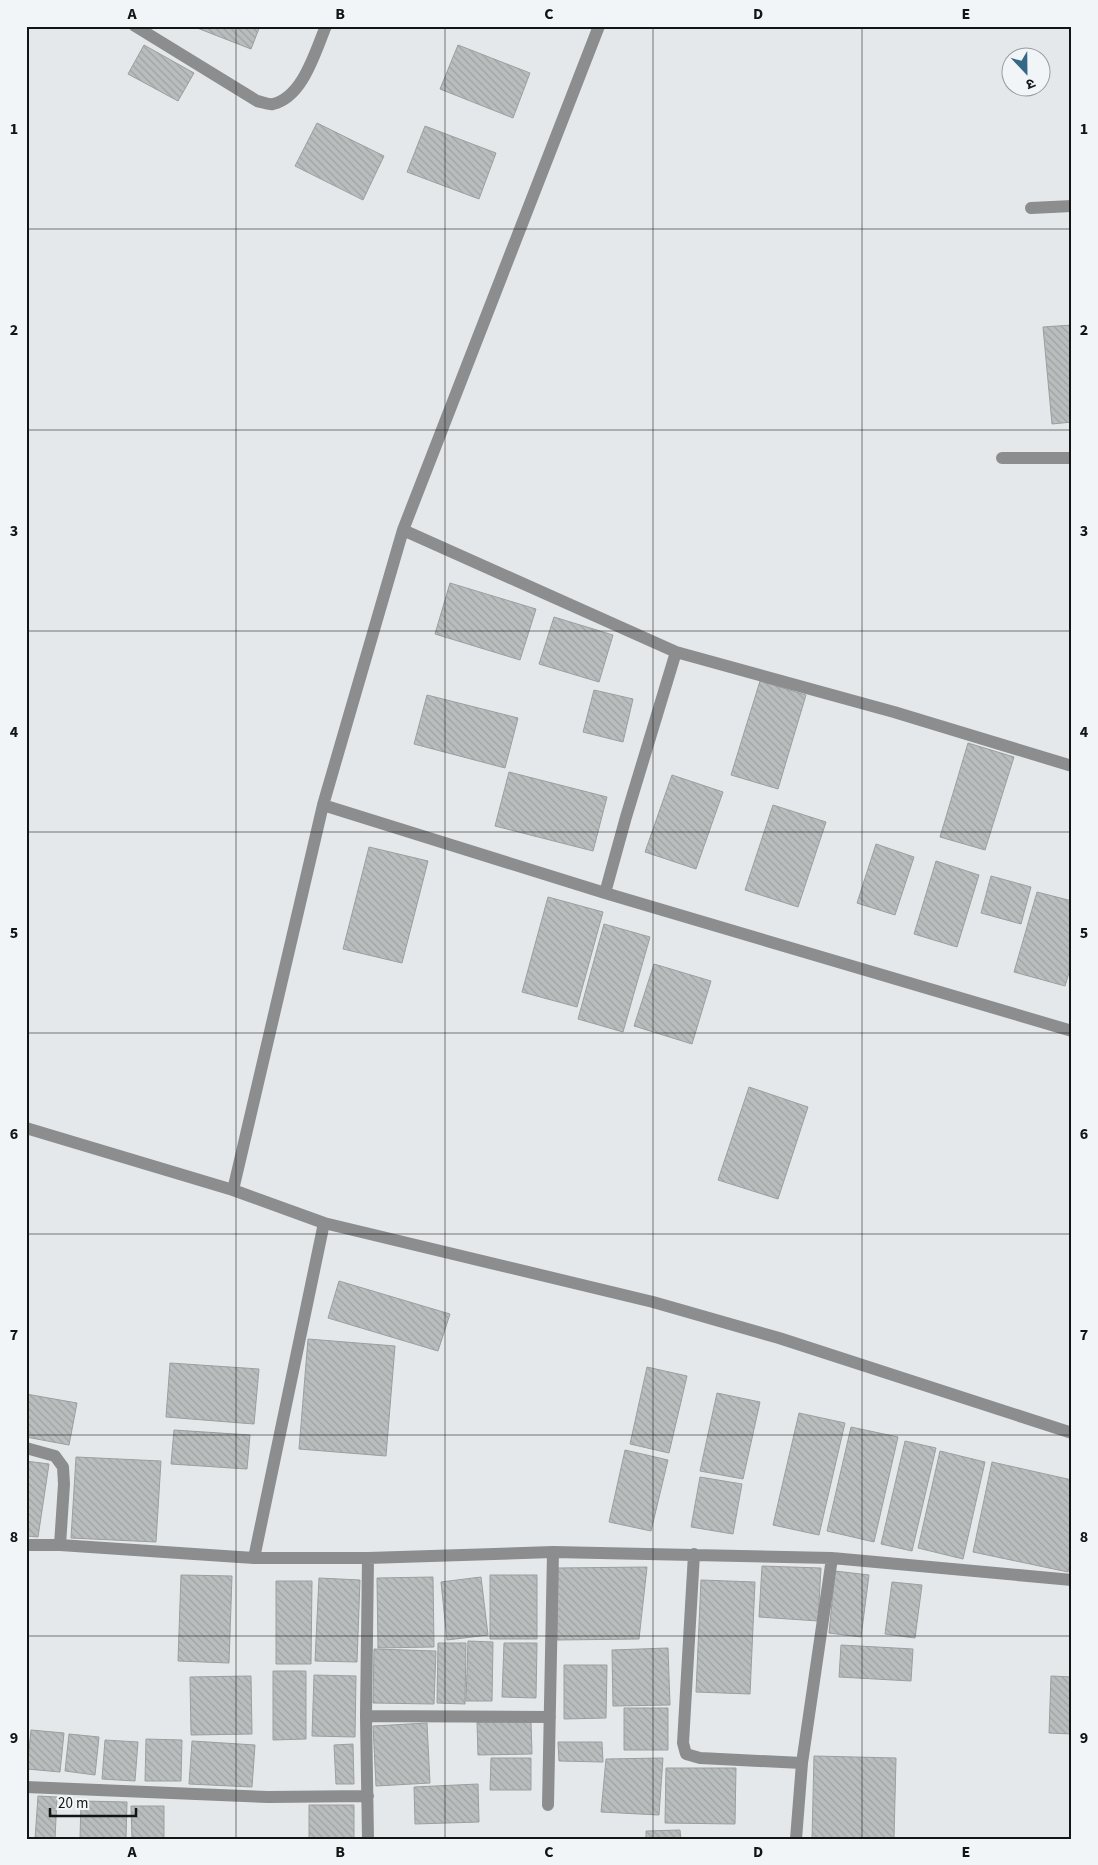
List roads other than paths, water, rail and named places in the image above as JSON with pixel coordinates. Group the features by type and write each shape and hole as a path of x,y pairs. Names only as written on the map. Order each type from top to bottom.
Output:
{"street":[{"path":"135,26 257,101 271,104 283,100 295,91 303,79 326,26"},
{"path":"233,1190 322,805 402,530 599,26"},
{"path":"1031,208 1072,206"},
{"path":"1002,458 1072,458"},
{"path":"402,530 676,652 894,712 1072,766"},
{"path":"605,893 676,652"},
{"path":"322,805 605,893 1072,1031"},
{"path":"26,1128 233,1190 324,1223 653,1302 779,1338 1072,1433"},
{"path":"254,1558 324,1223"},
{"path":"26,1448 55,1456 63,1468 64,1484 60,1545"},
{"path":"26,1545 60,1545 254,1558 368,1558 553,1552 832,1558 1072,1580"},
{"path":"548,1805 553,1552"},
{"path":"694,1554 683,1743 686,1754 700,1758 802,1764"},
{"path":"368,1558 366,1716 368,1839"},
{"path":"796,1839 802,1764 832,1558"},
{"path":"366,1716 550,1717"},
{"path":"26,1787 268,1796 368,1796"}]}
